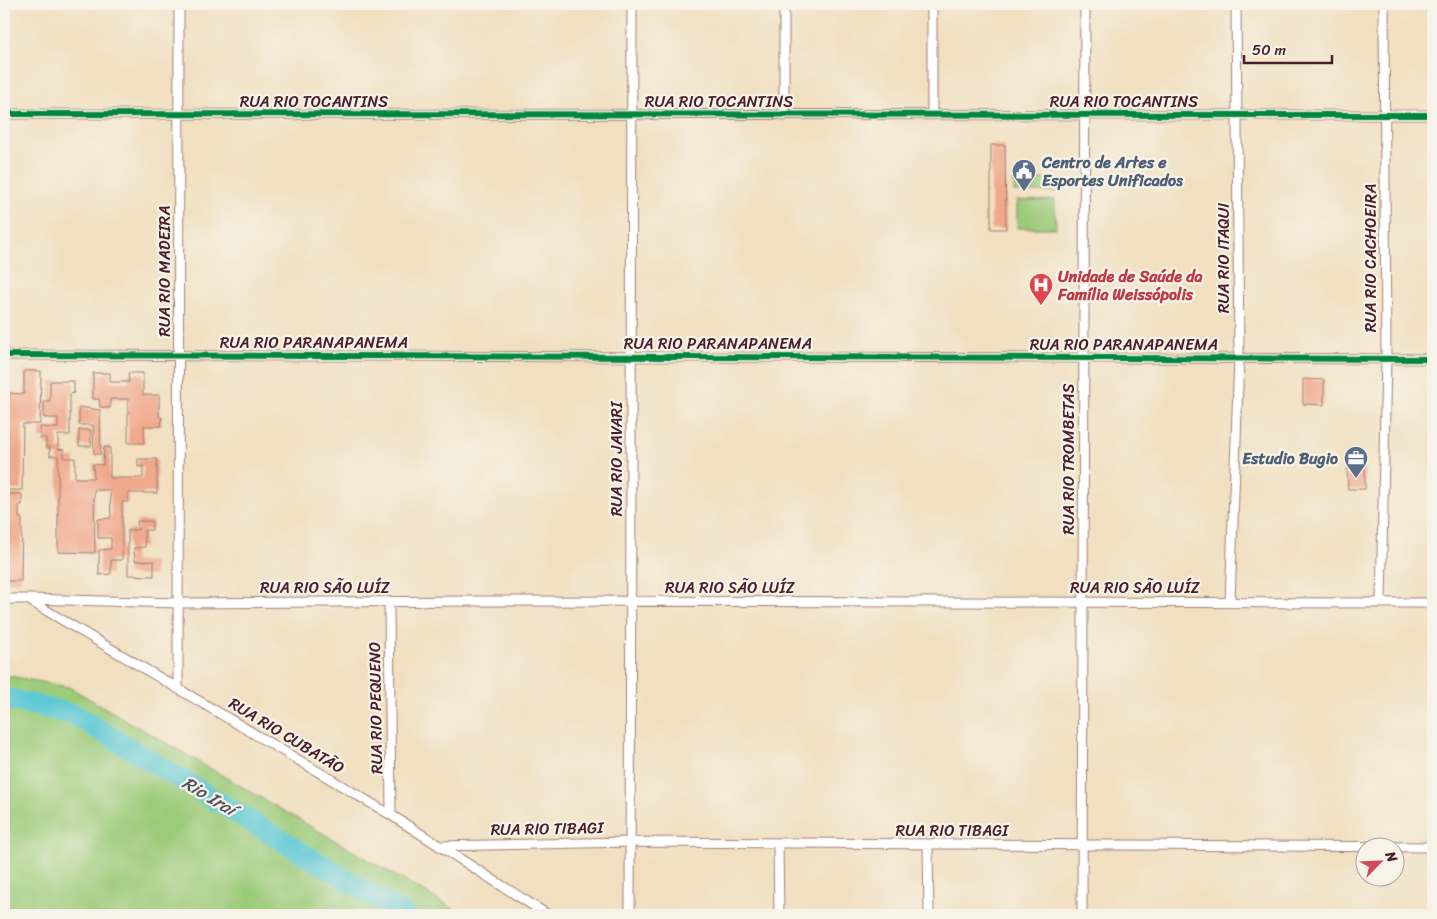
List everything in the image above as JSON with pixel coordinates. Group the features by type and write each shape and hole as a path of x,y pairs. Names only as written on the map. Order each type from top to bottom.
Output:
{"street":[{"name":"RUA RIO MADEIRA","path":"178,688 179,4"},
{"name":"RUA RIO JAVARI","path":"630,915 632,4"},
{"path":"784,4 784,116"},
{"path":"932,4 932,115"},
{"name":"RUA RIO TROMBETAS","path":"1082,915 1084,4"},
{"name":"RUA RIO ITAQUI","path":"1230,602 1239,358 1236,4"},
{"name":"RUA RIO CACHOEIRA","path":"1382,603 1386,358 1384,4"},
{"name":"RUA RIO TOCANTINS","path":"4,114 1433,115"},
{"name":"RUA RIO PARANAPANEMA","path":"4,355 1083,356 1433,359"},
{"path":"4,599 27,599"},
{"name":"RUA RIO SÃO LUÍZ","path":"27,599 179,603 1433,603"},
{"name":"RUA RIO CUBATÃO","path":"27,599 391,815 548,915"},
{"name":"RUA RIO PEQUENO","path":"389,602 391,815"},
{"name":"RUA RIO TIBAGI","path":"439,846 630,842 1433,847"},
{"name":"RUA RIO TIBAGI","path":"454,854 471,844"},
{"path":"778,844 779,915"},
{"path":"928,845 929,915"}],"green space":[{"path":"1014,179 1056,179 1056,192 1014,192"},
{"path":"1055,200 1056,228 1017,228 1017,201"},
{"path":"4,675 69,687 464,915 4,915"}],"building":[{"path":"991,145 1005,145 1006,229 991,229"},
{"path":"24,371 41,371 40,424 23,424 22,490 4,490 9,393 24,394"},
{"path":"93,373 110,373 110,382 129,382 128,373 143,373 143,395 159,395 159,417 162,417 161,426 144,426 144,443 128,443 128,399 110,399 110,408 100,407 99,399 93,399"},
{"path":"1303,379 1324,380 1324,405 1303,404"},
{"path":"50,381 74,381 74,393 70,394 70,435 58,435 58,449 64,450 64,458 75,458 75,478 94,478 93,464 103,465 104,447 110,447 110,478 143,478 143,466 138,467 138,459 157,459 157,493 128,493 128,502 122,502 122,560 111,560 111,574 99,575 99,550 111,549 111,538 98,538 98,519 111,518 110,490 94,490 95,553 58,552 58,456 50,456 50,447 46,447 46,438 40,438 40,427 58,428 58,418 44,418 44,401 50,401"},
{"path":"79,407 100,410 101,454 94,454 93,425 79,425"},
{"path":"79,430 91,430 91,446 79,446"},
{"name":"Estudio Bugio","path":"1347,469 1365,469 1365,489 1348,489"},
{"path":"4,494 22,494 22,505 19,505 19,518 22,518 21,581 4,581 4,524 9,524 9,518 4,518"},
{"path":"137,521 152,521 152,530 144,530 145,547 134,548 135,561 154,561 154,576 128,575 128,530 138,530"}],"waterway":[{"name":"Rio Iraí","path":"4,698 75,715 405,915"}],"cycle path":[{"path":"4,114 1433,115"},
{"path":"4,355 1433,359"}],"place":[{"name":"Centro de Artes e Esportes Unificados","path":"1024,192"},
{"name":"Unidade de Saúde da Família Weissópolis","path":"1041,306"},
{"name":"Estudio Bugio","path":"1356,479"}]}
